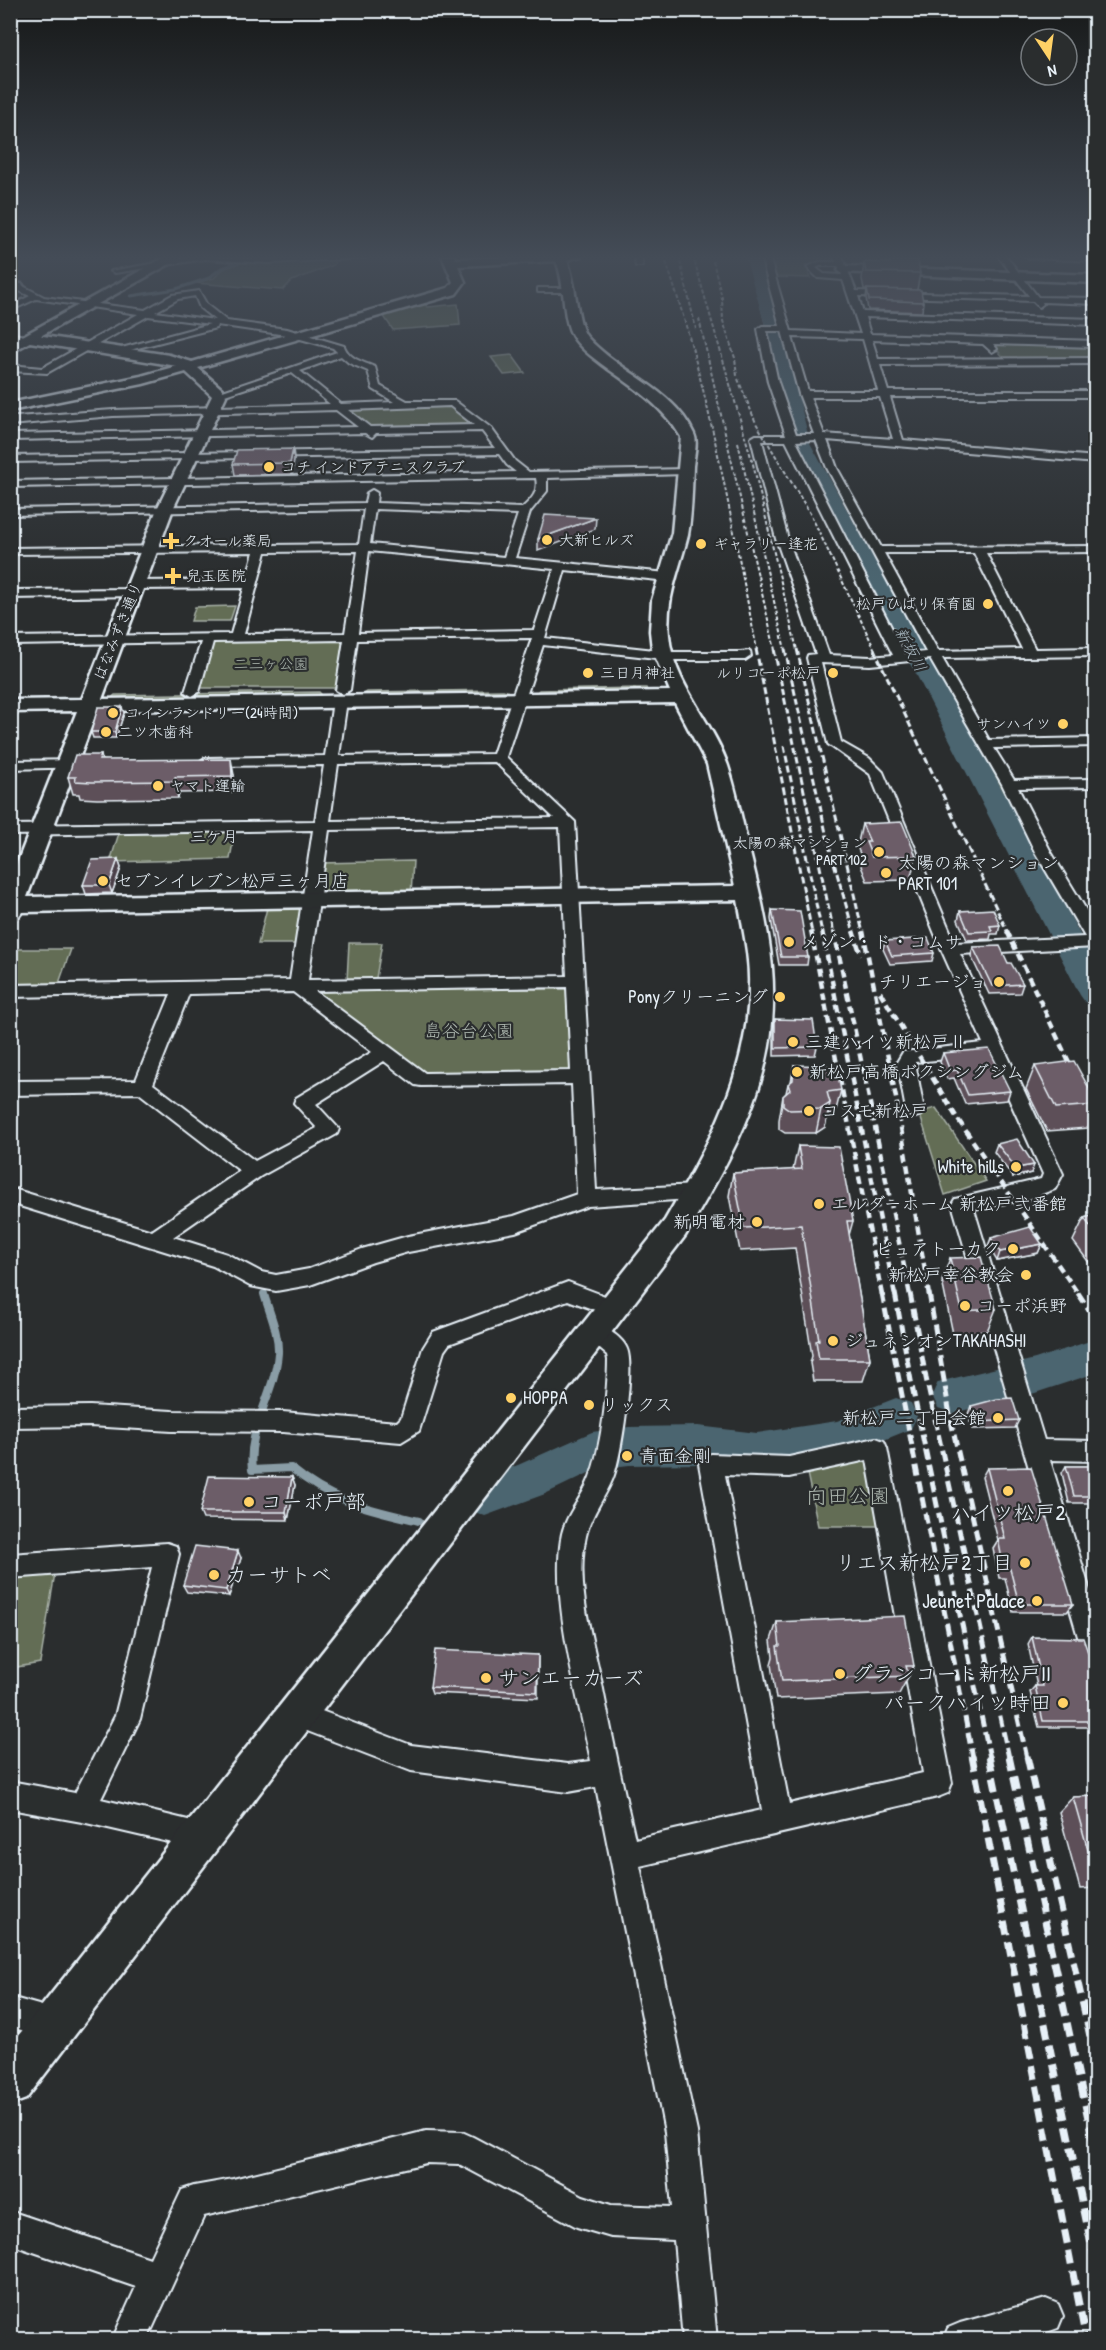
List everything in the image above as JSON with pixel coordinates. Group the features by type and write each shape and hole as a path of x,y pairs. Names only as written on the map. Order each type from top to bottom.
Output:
{"street":[{"path":"10,368 45,371 55,366"},
{"path":"10,407 120,385 194,366"},
{"path":"216,402 305,366"},
{"path":"364,366 372,369 376,387 405,404"},
{"path":"10,2083 596,1333 675,1228 697,1193 735,1113 754,1055 762,985 759,950 748,893 717,764 663,655 659,619 661,600 680,533 688,437 659,400 612,366"},
{"path":"770,366 791,436 901,659"},
{"path":"796,366 816,436 838,480 934,655 1009,784 1043,852 1095,941 949,949"},
{"path":"875,366 899,442"},
{"path":"189,367 216,402"},
{"path":"293,370 370,430 375,478 320,825 298,987"},
{"path":"804,394 1095,394"},
{"path":"10,422 216,402 340,407 450,402 484,428 511,463 527,475"},
{"name":"はなみずき通り","path":"11,907 165,509 216,402"},
{"path":"10,437 484,428"},
{"path":"824,659 782,538 756,438 816,436 1095,460"},
{"path":"10,459 502,451"},
{"path":"1011,453 1020,465"},
{"path":"10,484 685,471"},
{"path":"509,560 525,512 543,493 545,486 541,475"},
{"path":"10,512 370,506 525,512"},
{"path":"10,551 364,547 667,577"},
{"path":"236,639 261,548"},
{"path":"978,549 1030,652"},
{"path":"876,550 1095,549"},
{"path":"499,758 561,565"},
{"path":"10,594 251,584"},
{"path":"10,641 350,637 538,638 663,655 745,656 745,654"},
{"path":"192,692 208,639"},
{"path":"1095,652 934,655 870,661 813,658 836,744 864,761 876,772 949,949 1053,1174 1048,1184 1028,1191 962,1204 1095,1654"},
{"path":"10,695 91,699 679,690"},
{"path":"10,706 192,692 341,696"},
{"path":"985,744 1095,742"},
{"path":"187,763 499,758 567,822 587,1198"},
{"path":"10,765 91,764"},
{"path":"1009,784 1095,783"},
{"path":"10,830 567,822"},
{"path":"11,907 748,893"},
{"path":"10,992 577,981"},
{"path":"298,987 421,1080 582,1077"},
{"path":"143,1086 182,989"},
{"path":"915,1110 906,1062 909,1056 995,1048"},
{"path":"154,1240 254,1171 330,1129 303,1103 385,1052"},
{"path":"10,1088 143,1086 254,1171"},
{"path":"10,1195 220,1260 263,1282 276,1283 310,1277 369,1255 408,1244 515,1224 587,1198 697,1193"},
{"path":"10,1417 90,1416 284,1422 401,1432 411,1424 434,1348 441,1338 568,1291 614,1308"},
{"path":"596,1333 617,1350 620,1359 614,1430 606,1463 598,1487 574,1535 571,1555 578,1630 681,2132 700,2340"},
{"path":"623,1856 938,1783 876,1448 789,1467 711,1464 778,1820"},
{"path":"1035,1450 1088,1449 1095,1451"},
{"path":"10,1566 167,1554 127,1719 82,1808"},
{"path":"298,1715 411,1758 568,1778 606,1772"},
{"path":"10,1795 82,1808 202,1836"},
{"path":"10,2012 56,2024"},
{"path":"129,2340 194,2202 233,2195 426,2147 462,2148 577,2211 610,2221 688,2224"},
{"path":"10,2227 159,2278"},
{"path":"960,2340 1046,2316"}],"green space":[{"path":"497,366 520,366 525,373 504,375"},
{"path":"449,403 475,425 372,428 349,411 353,408"},
{"path":"235,606 230,621 191,621 195,607"},
{"name":"二三ヶ公園","path":"343,641 336,688 199,688 213,642"},
{"path":"646,688 650,696 536,693 539,690"},
{"path":"507,691 507,695 360,696 367,692"},
{"path":"319,692 323,696 110,699 115,695"},
{"path":"990,763 1015,808 1004,809 980,764"},
{"path":"235,831 230,859 110,862 119,833"},
{"path":"413,861 411,895 314,897 320,863"},
{"path":"305,903 295,944 258,944 268,904"},
{"path":"349,943 382,943 376,978 347,980"},
{"path":"13,949 71,949 58,986 11,986 10,956"},
{"name":"島谷台公園","path":"311,989 571,989 575,1072 421,1073"},
{"path":"936,1108 986,1181 945,1195 919,1112"},
{"name":"向田公園","path":"865,1461 875,1467 885,1526 818,1526 807,1473"},
{"path":"55,1573 40,1663 11,1668 11,1577"}],"water":[{"path":"777,366 789,366 790,371 778,370"}],"building":[{"path":"293,449 290,463 233,464 237,450"},
{"path":"545,515 596,518 538,539"},
{"path":"98,707 122,707 115,732 91,732"},
{"path":"75,755 101,755 99,760 231,759 232,776 175,777 174,781 75,781 76,777 68,777"},
{"path":"902,822 916,856 872,857 866,842 870,842 862,824"},
{"path":"118,859 109,885 83,885 92,860"},
{"path":"993,909 1000,925 990,926 992,931 969,932 960,911"},
{"name":"メゾン・ド・コムサ","path":"772,910 800,911 808,957 781,957"},
{"path":"928,938 934,953 892,956 885,941"},
{"path":"1000,946 1008,963 1011,963 1023,984 992,986 973,947"},
{"name":"三建ハイツ新松戸Ⅱ","path":"775,1019 813,1020 817,1047 775,1048"},
{"path":"989,1049 1010,1091 968,1095 957,1070 950,1071 943,1053"},
{"path":"1074,1061 1095,1099 1095,1105 1056,1108 1035,1066"},
{"path":"794,1065 836,1066 841,1090 827,1092 830,1103 821,1109 790,1110 783,1105 783,1096 790,1090 788,1084 793,1080"},
{"path":"1017,1139 1034,1165 1016,1168 997,1144"},
{"path":"798,1146 839,1147 853,1221 847,1221 870,1359 819,1359 816,1341 819,1340 801,1225 744,1228 733,1173 802,1169"},
{"path":"1095,1215 1095,1233 1084,1218"},
{"path":"1030,1227 1042,1244 1000,1252 991,1238"},
{"path":"981,1257 996,1309 962,1311 950,1258"},
{"path":"1012,1398 1019,1420 975,1422 971,1406 997,1399"},
{"path":"1066,1466 1095,1466 1095,1496 1074,1496"},
{"path":"1031,1467 1073,1604 1019,1604 1010,1569 1004,1569 998,1539 1005,1539 987,1468"},
{"name":"コーポ戸部","path":"209,1476 292,1477 286,1512 200,1512"},
{"name":"カーサトベ","path":"195,1546 238,1551 226,1590 183,1585"},
{"name":"グランコート新松戸II","path":"905,1616 914,1666 906,1666 909,1676 782,1681 777,1646 780,1646 777,1622"},
{"path":"1032,1637 1083,1638 1090,1658 1095,1664 1095,1676 1093,1676 1095,1721 1043,1721 1035,1686 1043,1686"},
{"name":"サンエーカーズ","path":"435,1650 538,1655 537,1692 430,1687"},
{"path":"1095,1796 1095,1875 1073,1797"}],"waterway":[{"name":"新坂川","path":"783,366 801,443 913,651 926,670 1096,995"},
{"path":"264,1294 275,1330 278,1353 272,1383 257,1425 252,1470 291,1468 306,1480 336,1497 367,1508 419,1521"},
{"path":"953,1395 1035,1376 1096,1356"},
{"path":"485,1496 530,1480 592,1451 629,1446 698,1445 757,1452 839,1439 896,1416"}],"railway":[{"path":"697,366 728,503 757,650"},
{"path":"710,366 775,650"},
{"path":"725,366 753,464 797,650"},
{"path":"736,366 737,376"},
{"path":"738,379 756,423 811,515 875,650"},
{"path":"738,442 785,650"},
{"path":"756,649 812,933"},
{"path":"774,649 834,933"},
{"path":"785,649 828,842 854,933"},
{"path":"797,649 863,933"},
{"path":"874,649 1008,933"},
{"path":"784,746 822,933"},
{"path":"811,931 882,1295"},
{"path":"822,931 895,1295"},
{"path":"834,931 910,1295"},
{"path":"853,931 861,955"},
{"path":"863,931 896,1098 929,1295"},
{"path":"1007,931 1076,1077"},
{"path":"880,992 957,1118 1079,1295"},
{"path":"882,1293 973,1758"},
{"path":"895,1293 912,1386 990,1758"},
{"path":"910,1293 926,1378 1009,1758"},
{"path":"929,1293 951,1421 1027,1758"},
{"path":"1078,1293 1096,1320"},
{"path":"972,1756 1086,2340"},
{"path":"989,1756 1096,2268"},
{"path":"1009,1756 1096,2155"},
{"path":"1027,1756 1096,2063"}],"place":[{"name":"コチ インドアテニスクラブ","path":"269,467"},
{"name":"大新ヒルズ","path":"547,540"},
{"name":"クオール薬局","path":"171,541"},
{"name":"ギャラリー逢花","path":"701,544"},
{"name":"兒玉医院","path":"173,576"},
{"name":"松戸ひばり保育園","path":"988,604"},
{"name":"三日月神社","path":"588,673"},
{"name":"ルリコーポ松戸","path":"833,673"},
{"name":"コインランドリー(24時間)","path":"113,713"},
{"name":"サンハイツ","path":"1063,724"},
{"name":"二ツ木歯科","path":"106,732"},
{"name":"ヤマト運輸","path":"158,786"},
{"name":"太陽の森マンション PART 102","path":"879,852"},
{"name":"太陽の森マンション PART 101","path":"886,873"},
{"name":"セブンイレブン松戸三ヶ月店","path":"103,881"},
{"name":"メゾン・ド・コムサ","path":"789,942"},
{"name":"チリエージョ","path":"999,982"},
{"name":"Ponyクリーニング","path":"780,997"},
{"name":"三建ハイツ新松戸Ⅱ","path":"793,1042"},
{"name":"新松戸高橋ボクシングジム","path":"797,1072"},
{"name":"コスモ新松戸","path":"809,1111"},
{"name":"White hills","path":"1016,1167"},
{"name":"エルダーホーム 新松戸弐番館","path":"819,1204"},
{"name":"新明電材","path":"757,1222"},
{"name":"ピュアトーカク","path":"1013,1249"},
{"name":"新松戸幸谷教会","path":"1026,1275"},
{"name":"コーポ浜野","path":"965,1306"},
{"name":"ジュネシオンTAKAHASHI","path":"833,1341"},
{"name":"HOPPA","path":"511,1398"},
{"name":"リックス","path":"589,1405"},
{"name":"新松戸二丁目会館","path":"998,1418"},
{"name":"青面金剛","path":"627,1456"},
{"name":"ハイツ松戸2","path":"1008,1491"},
{"name":"コーポ戸部","path":"249,1502"},
{"name":"リエス新松戸2丁目","path":"1025,1563"},
{"name":"カーサトベ","path":"214,1575"},
{"name":"Jeunet Palace","path":"1037,1601"},
{"name":"グランコート新松戸II","path":"840,1674"},
{"name":"サンエーカーズ","path":"486,1678"},
{"name":"パークハイツ時田","path":"1063,1703"}],"district":[{"name":"三ケ月","path":"214,836"}]}
